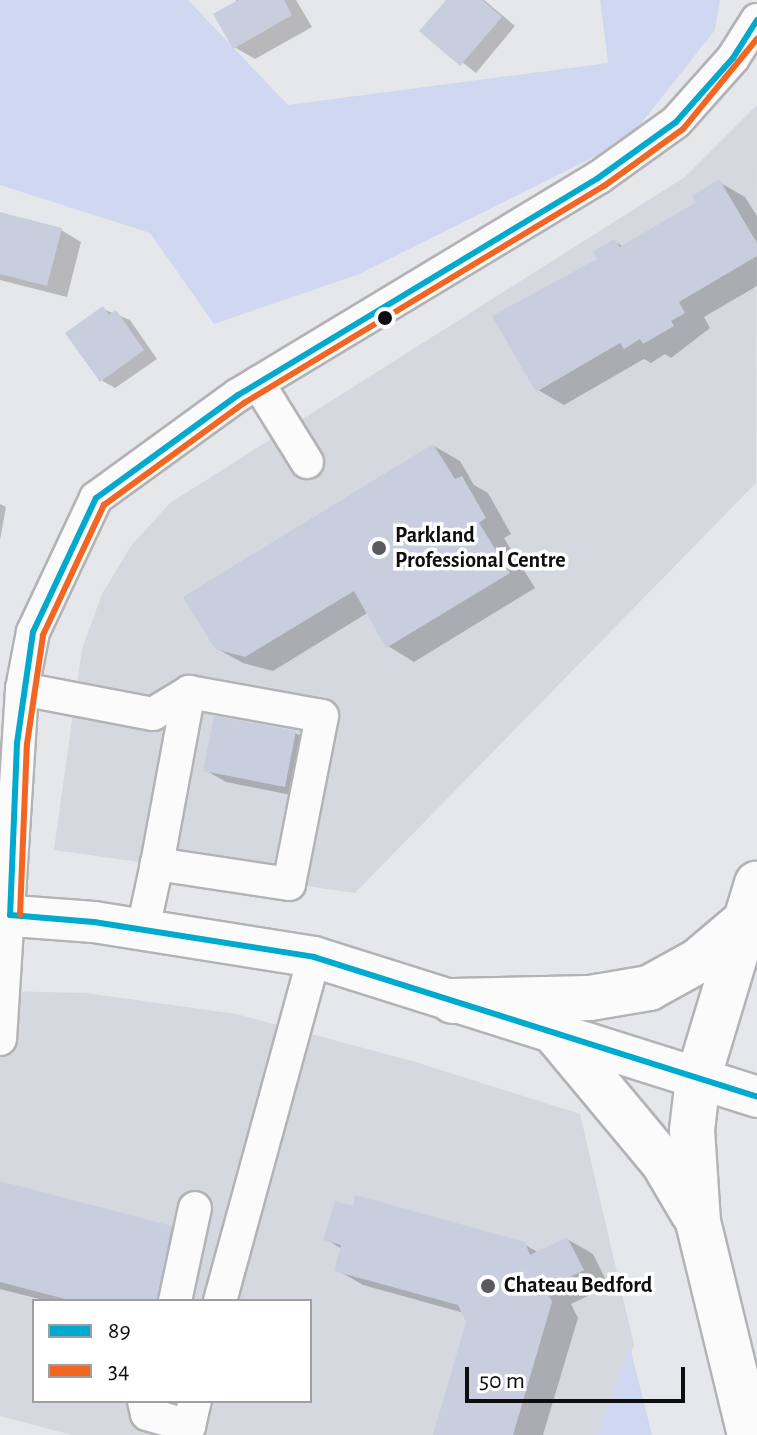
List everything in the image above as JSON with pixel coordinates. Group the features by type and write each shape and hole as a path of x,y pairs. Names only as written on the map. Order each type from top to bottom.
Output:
{"highway":[{"path":"453,1001 590,998 649,988 698,961 750,903"},
{"path":"750,903 698,1079 692,1130 698,1222 750,1435"},
{"path":"552,1029 663,1162 698,1222"}],"main road":[{"path":"5,915 143,929 314,957 552,1029 757,1097"}],"street":[{"path":"0,1039 5,915 22,689 33,632 96,498 258,383 598,178 676,122 733,58 757,20"},
{"path":"258,383 307,462"},
{"path":"22,689 153,714 189,692 322,716 289,884 157,864"},
{"path":"143,929 189,692"},
{"path":"221,1299 314,957"},
{"path":"175,1299 195,1208"},
{"path":"144,1403 147,1414 192,1413"}],"shaded area":[{"path":"0,0 188,0 288,105 608,63 600,0 720,0 715,30 628,140 357,275 214,324 150,233 0,185"},
{"path":"757,105 756,483 355,893 54,850 82,649 102,594 131,546 170,503 685,177"},
{"path":"0,991 86,993 236,1014 412,1061 580,1114 634,1345 599,1435 72,1435 0,1416"},
{"path":"630,1347 652,1435 597,1435"}],"building":[{"path":"238,0 284,0 292,15 233,49 213,14"},
{"path":"446,0 482,0 502,17 460,66 419,31"},
{"path":"719,179 757,243 757,256 679,302 685,313 671,321 674,326 643,344 640,339 624,349 620,343 536,392 492,316 597,259 593,251 614,239 620,247 696,202 692,196"},
{"path":"0,212 62,228 47,286 0,274"},
{"path":"103,306 109,315 116,310 144,350 100,382 65,333"},
{"name":"Parkland Professional Centre","path":"433,444 455,479 462,476 486,518 479,523 510,573 386,648 354,591 245,657 215,649 183,597"},
{"path":"214,716 296,731 285,787 203,771"},
{"path":"0,1181 172,1226 157,1299 65,1299 0,1282"},
{"path":"355,1195 525,1242 530,1255 567,1237 584,1270 546,1289 552,1302 513,1435 433,1435 466,1322 458,1305 334,1271 341,1245 323,1240 335,1201 353,1206"}],"transit line":[{"name":"89","path":"757,20 733,58 676,122 598,178 238,395 96,498 33,632 17,743 10,915 94,922 314,957 757,1097"},
{"name":"34","path":"20,915 27,744 43,635 104,505 244,403 604,186 683,129 757,39"}],"place":[{"name":"Parkland Professional Centre","path":"379,548"},
{"name":"Chateau Bedford","path":"488,1286"}]}
